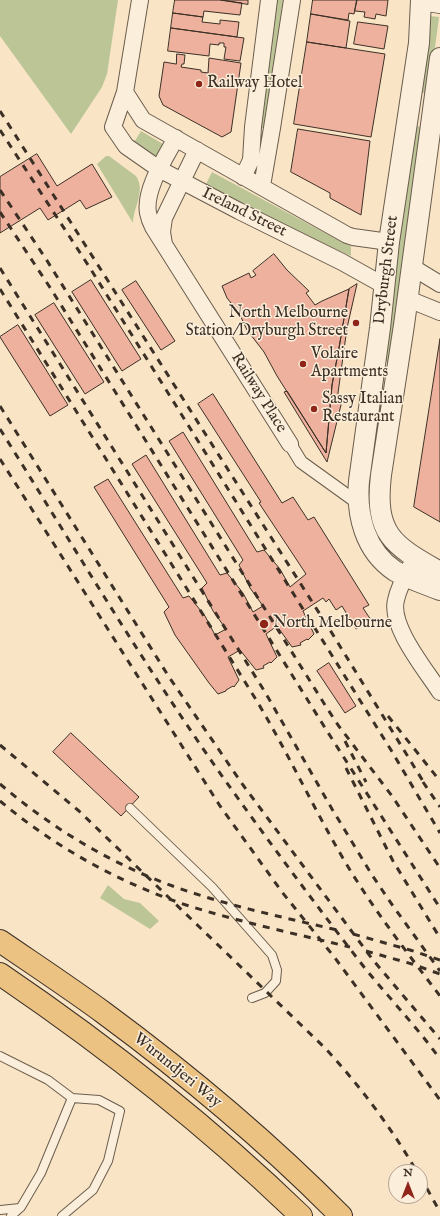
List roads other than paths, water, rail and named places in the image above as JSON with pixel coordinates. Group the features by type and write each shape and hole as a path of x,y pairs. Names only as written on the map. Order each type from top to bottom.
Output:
{"highway":[{"name":"Wurundjeri Way","path":"0,941 104,1013 185,1075 274,1151 341,1216"},
{"name":"Wurundjeri Way","path":"0,974 37,999 169,1099 256,1173 301,1216"}],"street":[{"path":"125,92 140,0"},
{"path":"243,177 251,160 253,126 269,0"},
{"path":"262,186 292,0"},
{"path":"421,0 440,3"},
{"name":"Dryburgh Street","path":"421,0 419,43 389,242 385,286 359,481 358,503 362,526 373,548 391,568 440,590"},
{"name":"Dryburgh Street","path":"440,58 436,112 412,267 396,387 381,475 380,497 382,520 390,536 398,546 415,558 440,572"},
{"name":"Ireland Street","path":"125,92 113,127 126,146 159,169 182,182 336,258 385,286"},
{"name":"Ireland Street","path":"125,92 143,120 243,177 262,186 347,235 389,242"},
{"path":"410,108 436,112"},
{"name":"Railway Place","path":"176,138 159,169 148,197 148,212 153,227 301,462 358,503"},
{"name":"Railway Place","path":"164,244 162,232 164,218 197,150"},
{"path":"412,267 440,284"},
{"path":"408,299 440,312"},
{"path":"372,384 396,387"},
{"path":"415,558 396,600 396,620 406,640 440,692"}],"lane":[{"path":"130,808 212,887 272,955 277,970 276,981 265,993 252,998"},
{"path":"0,1056 48,1080 72,1098 99,1100 120,1111 108,1161 93,1190 62,1216"},
{"path":"11,1216 21,1208 41,1173 72,1098"},
{"path":"0,1210 21,1208"}],"railway":[{"path":"0,111 330,630 426,786"},
{"path":"0,130 90,268 391,750 440,833"},
{"path":"0,190 46,259 325,705 338,725 392,796 440,868"},
{"path":"0,212 51,289 327,731 440,908"},
{"path":"0,268 265,692 332,809 372,875 440,971"},
{"path":"0,289 255,698 350,870 382,918 440,996"},
{"path":"0,406 169,677 243,785 373,960 440,1039"},
{"path":"0,429 142,657 201,746 264,835 330,923 364,967 422,1035 440,1059"},
{"path":"0,459 220,806 282,892 335,958 440,1100"},
{"path":"388,716 440,781"},
{"path":"345,741 366,782"},
{"path":"0,745 79,811 325,1048 374,1107 397,1139 412,1164"},
{"path":"346,768 393,861 440,938"},
{"path":"423,782 440,807"},
{"path":"0,784 37,813 77,840 97,852 140,873 205,897 337,930"},
{"path":"0,801 21,818 65,848 88,862 136,886 186,905 227,917 350,947"},
{"path":"353,934 440,960"},
{"path":"366,951 412,964 440,974"},
{"path":"428,1190 440,1212"}],"place":[{"name":"Railway Hotel","path":"199,84"},
{"name":"North Melbourne Station/Dryburgh Street","path":"356,323"},
{"name":"Volaire Apartments","path":"303,364"},
{"name":"Sassy Italian Restaurant","path":"314,409"},
{"name":"North Melbourne","path":"264,624"}]}
